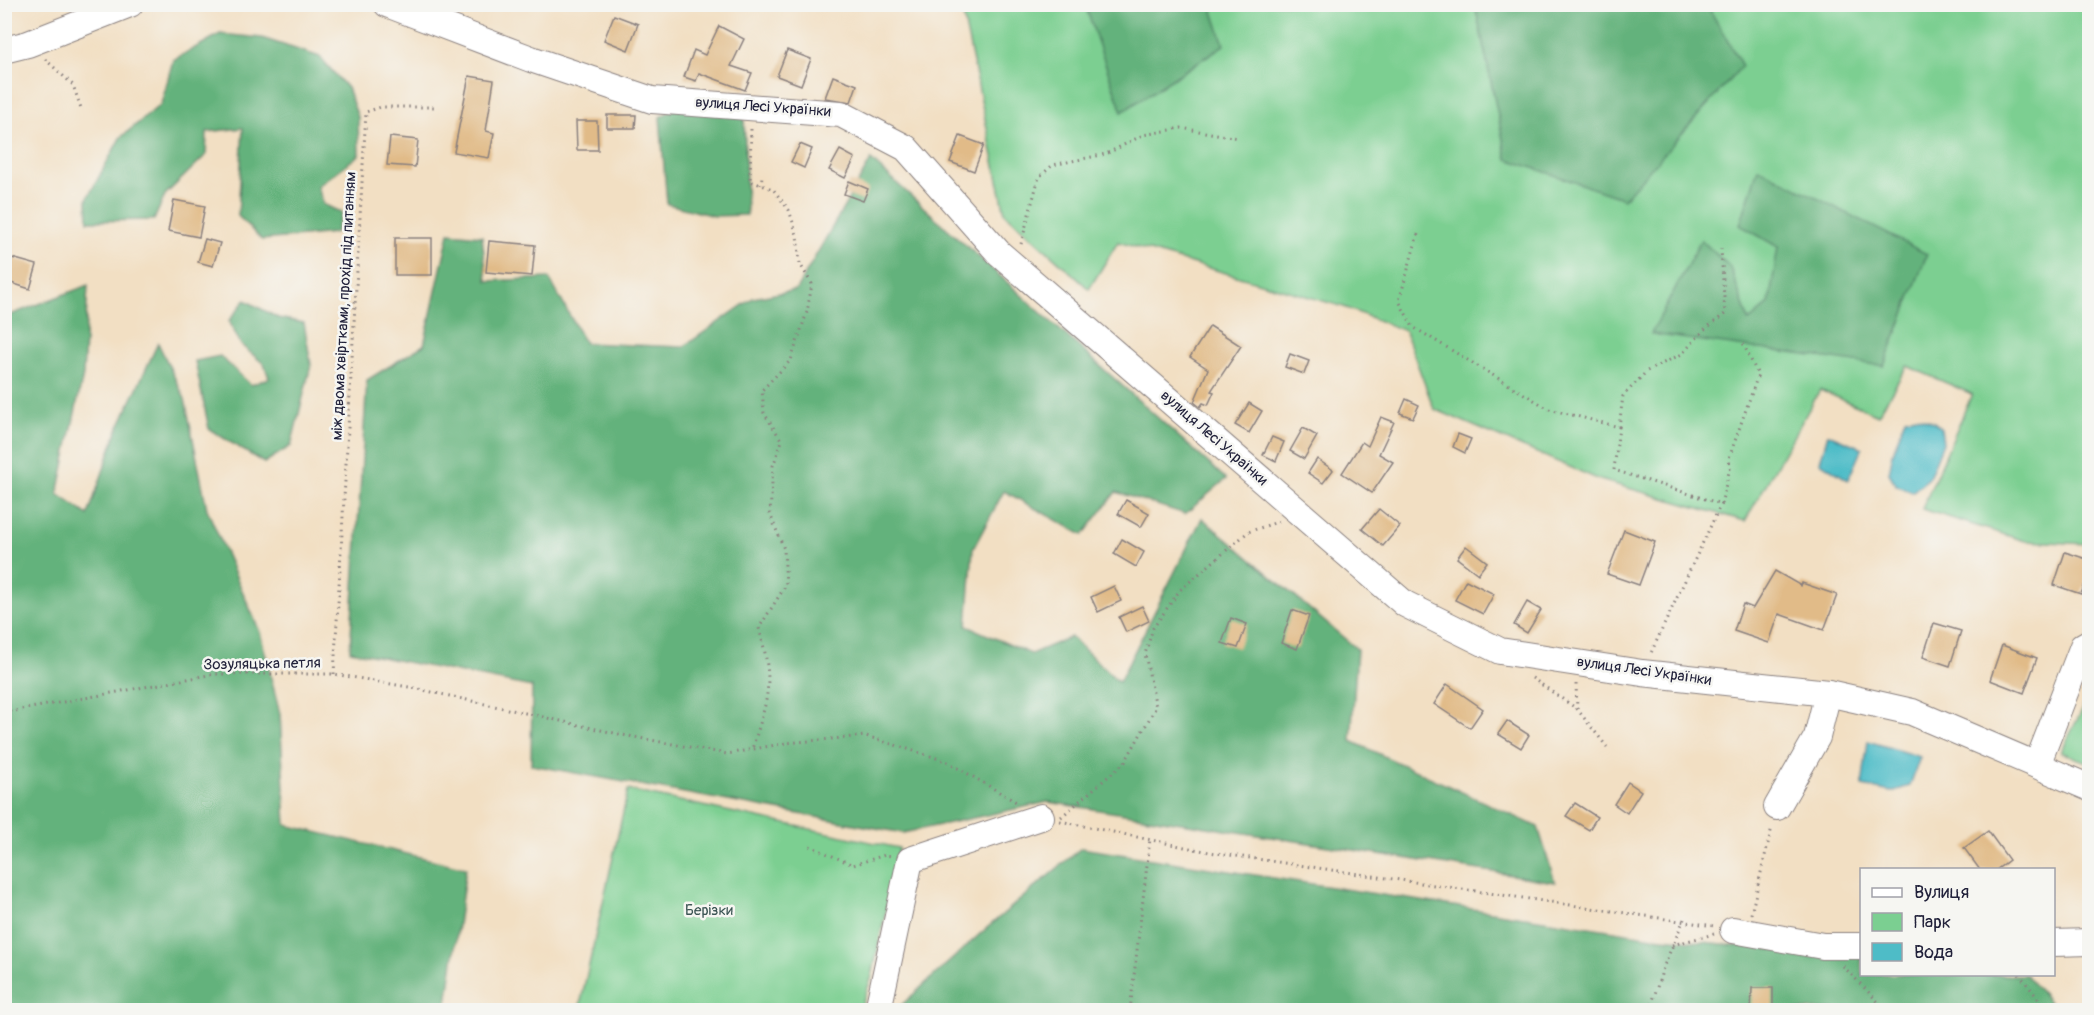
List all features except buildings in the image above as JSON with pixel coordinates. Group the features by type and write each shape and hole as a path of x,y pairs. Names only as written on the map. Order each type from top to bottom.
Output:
{"street":[{"path":"16,47 130,4"},
{"name":"вулиця Лесі Українки","path":"387,4 531,59 652,100 841,114 906,148 1004,257 1405,604 1500,651 1642,673 1828,693 1912,712 2090,788"},
{"path":"2037,765 2083,646 2090,642"},
{"path":"1777,807 1818,737 1828,693"},
{"path":"878,1011 910,860 1049,819"},
{"path":"1740,931 1823,946 1860,946"},
{"path":"2055,943 2090,942"}],"path":[{"path":"16,47 73,85 82,111"},
{"name":"між двома хвіртками, прохід під питанням","path":"334,675 366,112 381,106 435,107"},
{"path":"752,106 750,181 773,189 789,210 797,235 800,264 812,284 807,312 791,360 762,390 764,413 782,441 774,466 770,514 784,549 786,585 759,628 770,676 766,706 752,749"},
{"path":"1004,257 1020,246 1039,177 1053,165 1106,154 1143,135 1181,128 1239,138"},
{"path":"761,185 762,176"},
{"path":"1418,234 1399,302 1413,327 1549,409 1619,427"},
{"path":"1721,248 1725,314 1705,328 1682,354 1647,371 1623,396 1614,470 1721,504"},
{"path":"1642,673 1721,504 1730,468 1729,458 1744,409 1758,375 1742,341"},
{"path":"1049,819 1125,762 1156,707 1145,654 1153,628 1180,590 1248,532 1301,514"},
{"name":"Зозуляцька петля","path":"4,713 214,674 334,675 414,688"},
{"path":"1530,676 1577,709 1607,747"},
{"path":"1740,931 1777,807"},
{"path":"1130,1011 1150,839"},
{"path":"810,846 854,865 885,855 910,860"},
{"path":"1650,1011 1672,945 1684,919 1740,931"},
{"path":"1672,945 1740,931"},
{"path":"1823,946 1886,1011"},
{"path":"2020,976 2047,1011"}],"green space":[{"path":"967,4 2089,5 2089,544 2025,541 1922,509 1972,394 1907,366 1878,415 1820,390 1745,521 1600,480 1434,409 1405,331 1344,307 1118,242 1089,289 1005,213 963,15"},
{"path":"1085,5 1211,5 1224,45 1122,112"},
{"path":"1475,5 1707,5 1742,66 1624,199 1507,159"},
{"path":"220,34 262,38 320,57 347,88 358,117 359,155 318,186 323,204 342,213 335,233 262,240 238,216 243,128 207,132 206,155 165,195 154,220 88,221 87,199 120,138 161,104 173,60"},
{"path":"676,108 744,114 747,215 714,216 667,204 660,117"},
{"path":"871,160 1226,479 1185,514 1116,492 1083,535 1004,491 973,549 967,626 1031,654 1071,637 1119,682 1202,518 1357,649 1351,741 1538,827 1555,882 1048,802 903,833 531,765 532,687 350,651 367,380 424,345 449,233 482,236 487,281 549,278 585,343 683,347 753,298 796,290"},
{"path":"1758,168 1927,254 1884,366 1651,334 1701,240 1730,267 1749,321 1769,304 1778,247 1740,225"},
{"path":"88,285 83,375 58,494 88,515 117,431 158,343 185,399 207,509 260,632 280,714 286,825 466,868 446,1010 5,1010 5,317"},
{"path":"245,300 278,318 304,323 311,365 291,446 264,463 209,429 195,361 220,356 251,385 269,378 264,364 241,345 229,321"},
{"path":"2089,696 2090,763 2061,752"},
{"name":"Берізки","path":"628,790 899,848 872,976 860,1010 579,1010"},
{"path":"1081,848 1653,937 1811,953 1860,952 1860,976 2027,976 2056,1010 896,1010 981,933"}],"water":[{"path":"1917,416 1934,422 1941,428 1943,443 1929,478 1912,492 1896,485 1889,473 1905,418"},
{"path":"1828,434 1862,448 1848,480 1820,462"},
{"path":"1868,741 1920,757 1910,786 1891,792 1862,786"}]}
